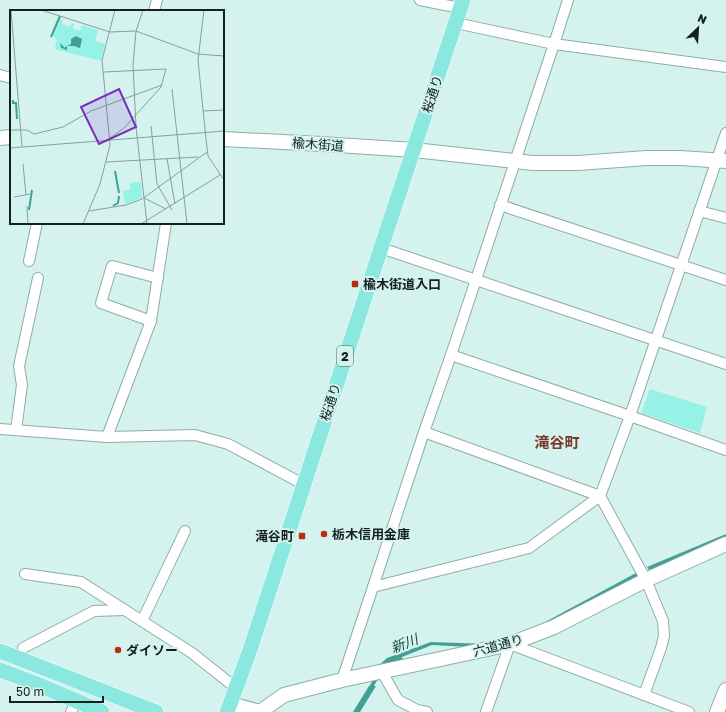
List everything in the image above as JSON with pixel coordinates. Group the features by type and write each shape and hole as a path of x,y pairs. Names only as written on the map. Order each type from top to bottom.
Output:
{"main road":[{"name":"桜通り","path":"229,708 460,10"},
{"path":"0,651 156,712"},
{"path":"0,670 74,707 102,712"}],"street":[{"path":"154,10 157,0"},
{"path":"420,0 460,10 554,44 726,66"},
{"path":"342,680 568,0"},
{"path":"0,75 10,78"},
{"path":"373,587 529,548 600,496 630,416 699,211 721,161 726,133"},
{"path":"0,138 10,137"},
{"name":"楡木街道","path":"224,138 414,150 551,164 647,158 680,158 721,161"},
{"path":"500,205 726,280"},
{"path":"699,211 726,218"},
{"path":"29,261 37,224"},
{"path":"107,437 151,321 166,224"},
{"path":"381,248 726,364"},
{"path":"151,321 101,303 112,266 158,278"},
{"path":"16,430 22,385 19,366 38,278"},
{"path":"450,355 726,450"},
{"path":"0,429 107,437 195,435 228,444 303,484"},
{"path":"424,432 600,496 646,580 663,621 664,636 661,648 644,695"},
{"path":"142,621 185,532"},
{"name":"六道通り","path":"229,708 260,712 284,695 342,680 510,644 554,627 646,580 726,544"},
{"path":"25,574 81,582 192,653 236,688"},
{"path":"23,648 94,611 125,610"},
{"path":"486,712 510,644 689,712"},
{"path":"377,673 398,700 417,710 428,712"},
{"path":"717,712 726,690"}],"shaded area":[{"path":"650,389 707,407 700,433 641,413"},
{"path":"726,534 726,538 649,570 647,567"},
{"path":"636,573 638,576 538,631 488,648 432,645 402,657 403,660 376,668 387,658 431,642 488,644 534,628"},
{"path":"369,686 376,686 360,712 353,712"}],"waterway":[{"name":"新川","path":"369,690 378,676"}],"place":[{"name":"楡木街道入口","path":"355,284"},
{"name":"栃木信用金庫","path":"324,534"},
{"name":"滝谷町","path":"302,536"},
{"name":"ダイソー","path":"118,650"}],"district":[{"name":"滝谷町","path":"557,442"}]}
